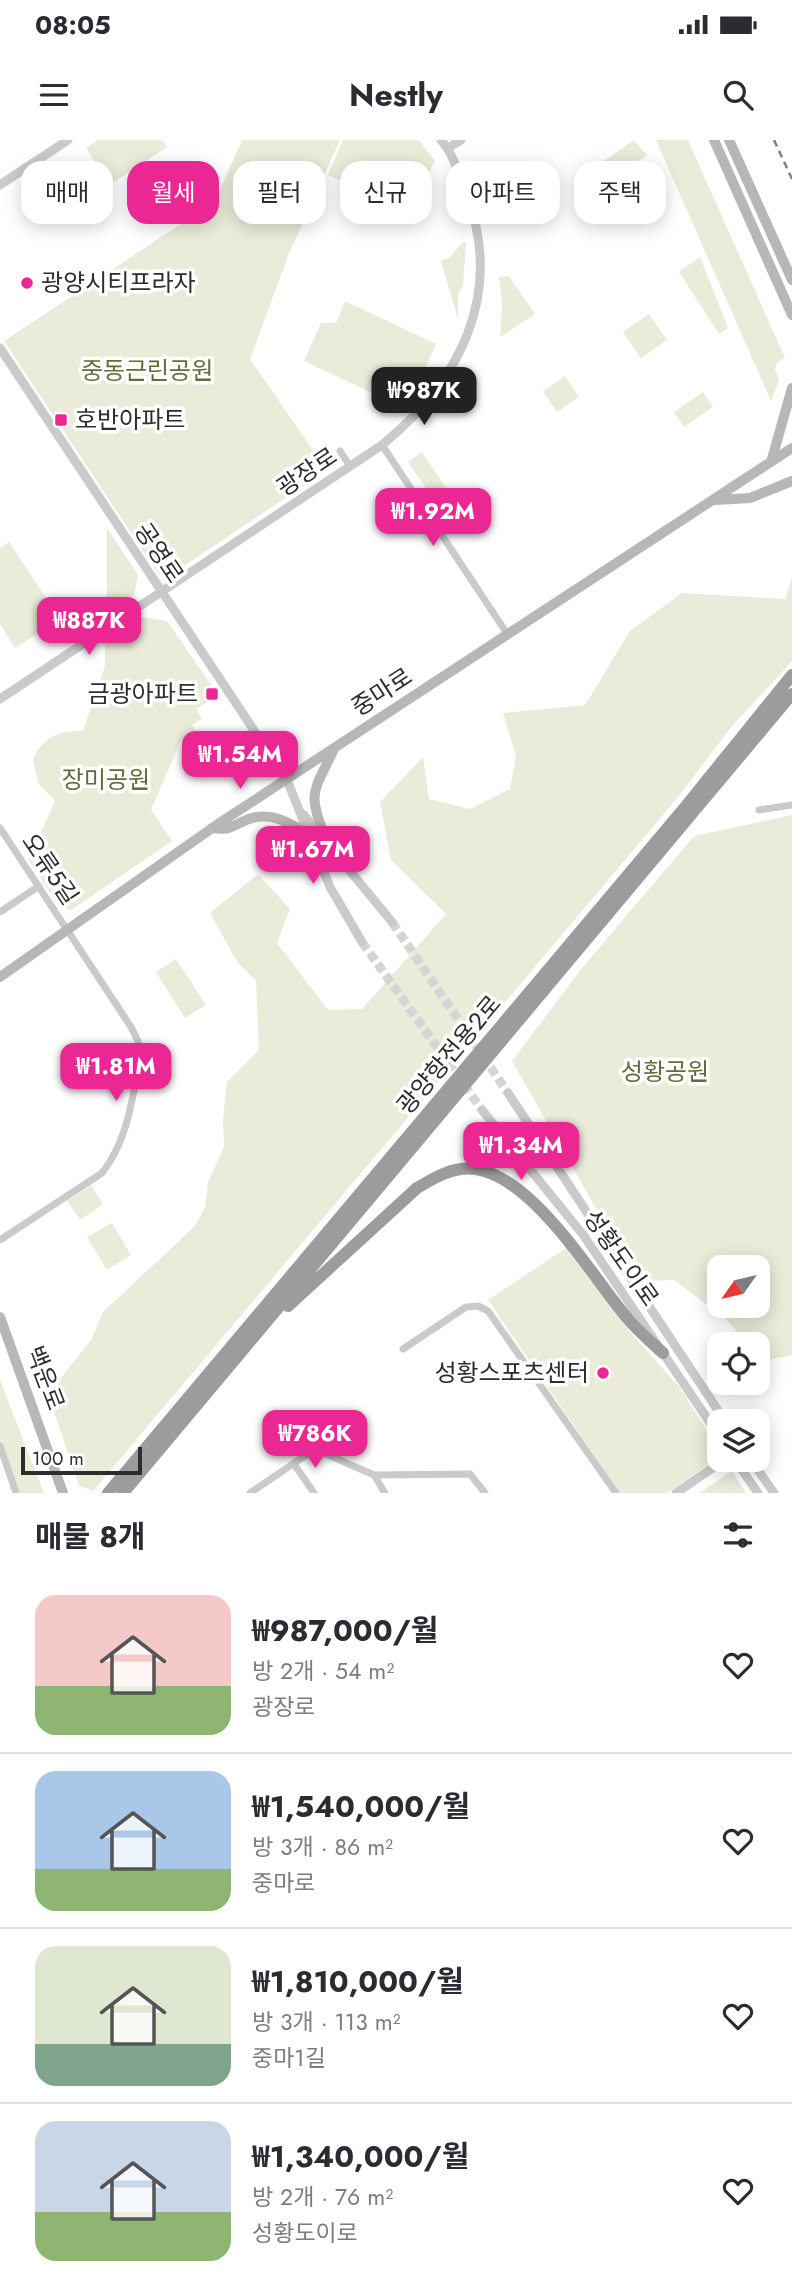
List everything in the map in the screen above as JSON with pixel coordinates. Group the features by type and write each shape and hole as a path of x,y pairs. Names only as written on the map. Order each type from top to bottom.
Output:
{"highway":[{"name":"광양항전용2로","path":"108,1493 686,806 792,675"},
{"name":"광양항전용2로","path":"122,1493 792,694"},
{"path":"249,1342 417,1188 439,1175 464,1168 494,1175 517,1190 547,1217 567,1236 628,1319 663,1353"}],"main road":[{"path":"714,140 792,315"},
{"path":"729,140 792,279"},
{"path":"771,462 792,388"},
{"name":"중마로","path":"0,979 212,828 792,449"},
{"path":"713,501 750,498 792,481"},
{"path":"326,839 313,807 319,773 334,748"},
{"path":"212,828 229,830 251,818 274,816 308,834"},
{"name":"백운로","path":"0,1317 63,1493"}],"street":[{"path":"0,185 68,140"},
{"name":"광장로","path":"0,699 382,445 434,396 455,363 475,314 480,278 478,232 471,206 448,148 441,140"},
{"path":"448,148 461,140"},
{"name":"공영로","path":"0,348 286,780"},
{"path":"382,445 508,635"},
{"path":"340,451 350,466"},
{"path":"286,780 302,813 330,887 362,942"},
{"path":"759,810 792,805"},
{"path":"302,813 392,922"},
{"name":"오류5길","path":"0,828 138,1041 141,1055 122,1143 102,1173 0,1240"},
{"path":"0,912 39,886"},
{"name":"성황도이로","path":"508,1093 717,1409"},
{"name":"성황도이로","path":"481,1110 584,1236 707,1418"},
{"path":"403,1349 466,1307 478,1306 488,1311 616,1493"},
{"path":"0,1446 16,1493"},
{"path":"250,1493 315,1449 374,1475 470,1474 485,1493"},
{"path":"294,1464 314,1493"},
{"path":"676,1493 707,1472"},
{"path":"743,1472 758,1493"},
{"path":"759,1472 774,1493"},
{"path":"374,1475 385,1493"}],"green space":[{"path":"98,140 162,140 167,147 146,161 127,161 127,174 113,183 113,161 94,161 86,148"},
{"name":"중동근린공원","path":"242,140 340,140 326,171 326,161 233,161 233,224 302,224 250,359 323,465 321,474 169,576 159,575 4,341 181,224 219,224 219,192"},
{"path":"343,140 419,140 435,161 432,167 432,161 340,161 340,181 328,175"},
{"path":"634,140 647,155 638,161 604,161"},
{"path":"656,140 688,140 785,358 777,362 775,370 779,380 771,401 666,161"},
{"path":"463,242 466,243 463,285 458,295 458,319 441,261 450,257"},
{"path":"700,257 728,328 719,334 679,272"},
{"path":"509,276 535,314 500,337 502,304 499,277"},
{"path":"345,301 436,344 423,373 416,371 400,406 304,361 321,323 336,323"},
{"path":"649,314 667,340 641,358 623,332"},
{"path":"565,376 579,397 557,412 543,391"},
{"path":"703,392 713,407 684,427 674,412"},
{"path":"422,452 452,497 438,506 408,462"},
{"path":"107,528 138,575 134,595 107,613"},
{"path":"9,542 60,619 15,648 0,624 0,548"},
{"path":"792,578 792,661 732,726 678,797 93,1491 79,1486 48,1394 91,1340 103,1312 195,1226 205,1207 208,1182 224,1147 223,1119 227,1082 259,1050 256,981 238,963 210,913 258,874 290,909 277,943 328,1010 362,1009 446,914 391,860 380,802 423,757 429,799 470,809 510,789 516,756 503,713 585,705 630,631 682,593 785,599"},
{"name":"장미공원","path":"142,617 167,621 218,695 196,709 202,719 192,725 195,730 181,740 151,810 172,841 71,910 59,906 28,860 55,801 38,783 33,760 41,746 52,737 83,731 105,666 105,641"},
{"name":"성황공원","path":"792,815 792,1355 770,1360 770,1332 737,1332 725,1318 770,1318 770,1255 707,1255 707,1305 674,1280 645,1281 594,1205 512,1061 582,968 694,836"},
{"path":"176,959 206,1005 185,1018 156,972"},
{"path":"91,1185 103,1204 80,1220 67,1201"},
{"path":"112,1223 131,1255 107,1270 87,1237"},
{"name":"성황스포츠센터","path":"566,1248 625,1326 680,1388 707,1431 707,1465 667,1493 620,1493 488,1300"},
{"path":"0,1380 44,1493 17,1493 0,1445"},
{"path":"733,1472 746,1493 699,1493"}],"tunnel":[{"path":"392,922 508,1093"},
{"path":"362,942 482,1110"}],"railway":[{"path":"774,140 792,179"}],"place":[{"name":"광양시티프라자","path":"27,283"},
{"name":"호반아파트","path":"61,420"},
{"name":"금광아파트","path":"212,694"},
{"name":"성황스포츠센터","path":"603,1373"}]}
